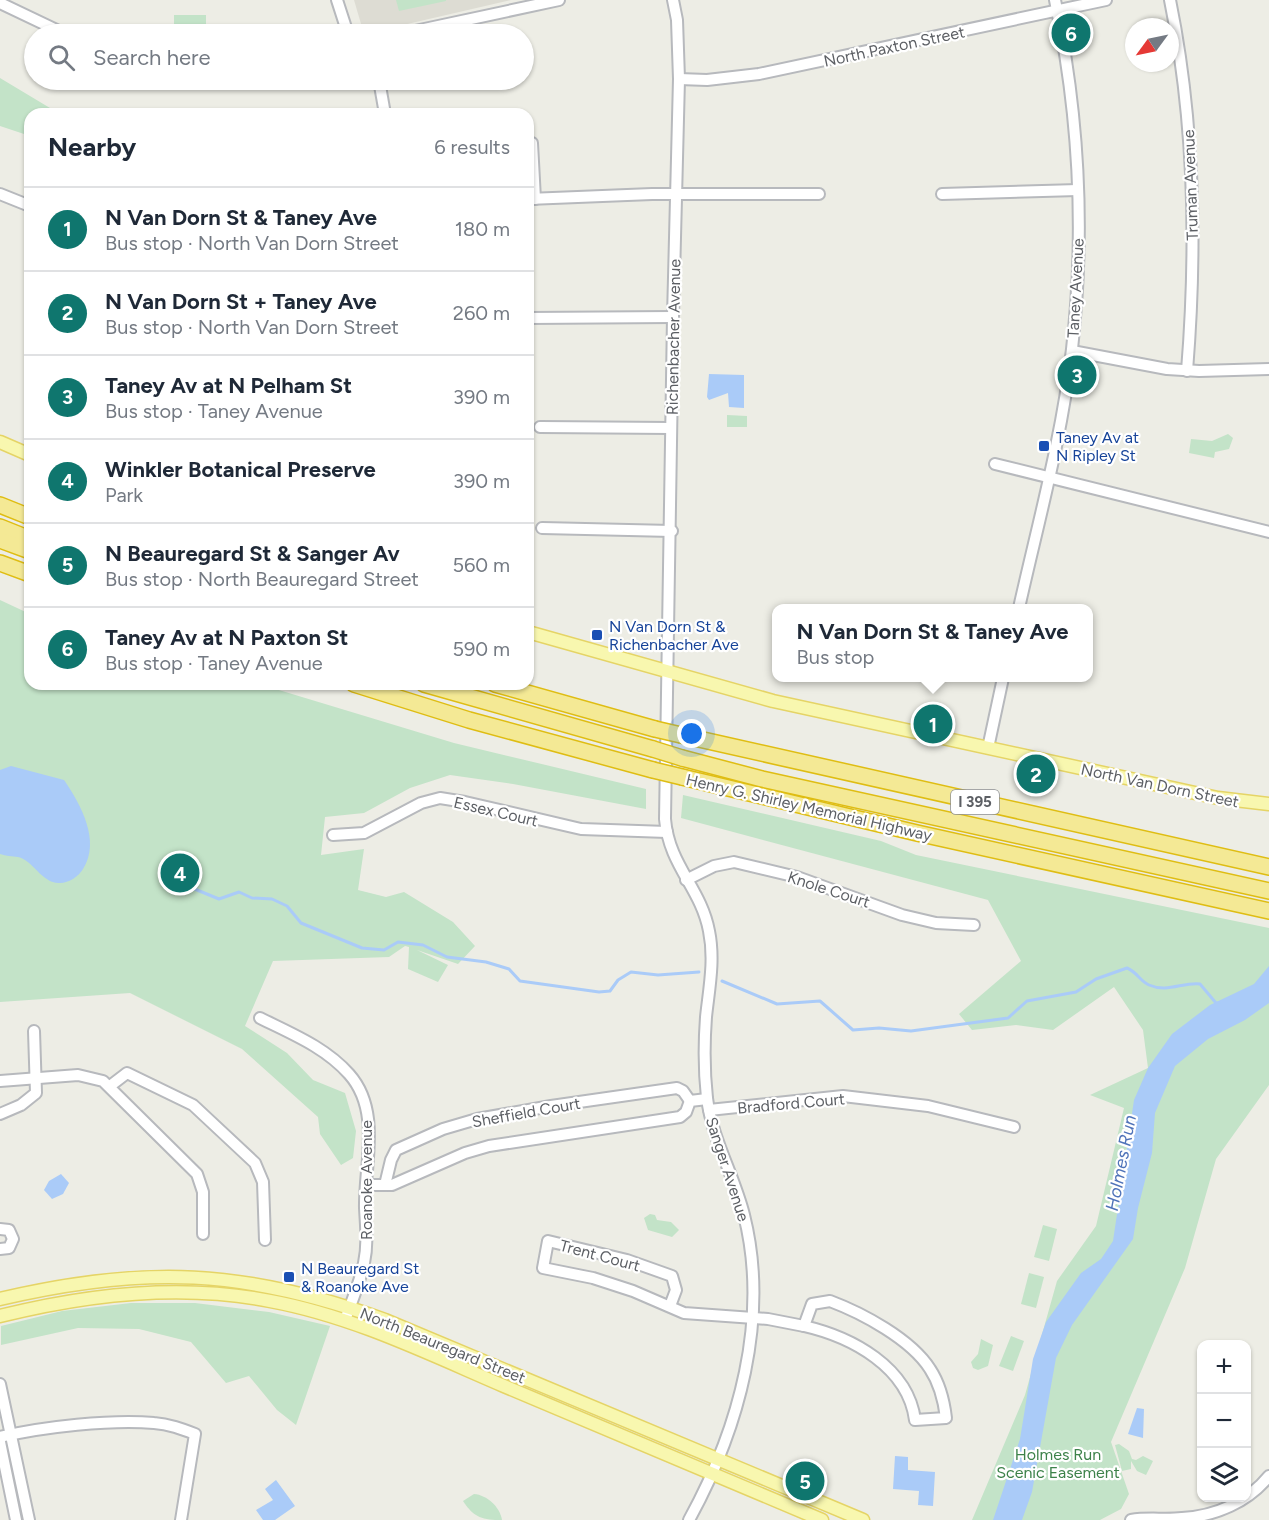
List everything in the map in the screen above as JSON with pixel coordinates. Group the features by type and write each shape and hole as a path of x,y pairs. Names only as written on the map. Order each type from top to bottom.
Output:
{"highway":[{"path":"0,505 24,515"},
{"path":"0,526 24,536"},
{"path":"0,540 24,549"},
{"path":"0,563 24,572"},
{"name":"Henry G. Shirley Memorial Highway","path":"373,690 469,720 653,770 895,828 1269,911"},
{"path":"445,690 762,779 937,815 1269,891"},
{"name":"I 395","path":"516,690 655,729 1269,867"}],"main road":[{"path":"0,442 24,452"},
{"name":"North Van Dorn Street","path":"534,634 669,674 773,701 1218,798 1265,803"},
{"name":"North Beauregard Street","path":"0,1299 84,1282 151,1277 205,1277 277,1287 350,1307 863,1520"},
{"name":"North Beauregard Street","path":"0,1316 82,1298 184,1293 269,1300 345,1320 822,1520"}],"street":[{"path":"337,0 345,24"},
{"path":"447,24 559,0"},
{"name":"Richenbacher Avenue","path":"669,674 672,531 671,428 679,79 677,20 673,0"},
{"name":"Taney Avenue","path":"1020,604 1072,351 1077,275 1078,190 1075,136 1055,0"},
{"name":"North Paxton Street","path":"679,79 707,80 759,74 1106,0"},
{"name":"Truman Avenue","path":"1170,0 1187,103 1193,203 1187,370"},
{"path":"0,3 44,24"},
{"path":"382,90 385,108"},
{"path":"942,194 1078,190"},
{"path":"0,194 24,204"},
{"path":"534,199 676,194 819,194"},
{"path":"534,318 673,317"},
{"path":"1072,351 1187,370 1269,369"},
{"path":"540,427 671,428"},
{"path":"995,464 1269,531"},
{"path":"542,528 672,531"},
{"name":"Sanger Avenue","path":"669,674 664,788 667,832 670,848 703,909 712,950 704,1052 708,1104 739,1198 748,1233 753,1278 753,1318 740,1393 711,1473 689,1520"},
{"path":"988,748 1002,682"},
{"name":"Essex Court","path":"333,835 364,833 421,803 440,798 581,829 667,832"},
{"name":"Knole Court","path":"686,880 714,866 734,862 797,877 902,915 936,923 974,925"},
{"name":"Roanoke Avenue","path":"260,1018 314,1044 350,1075 362,1095 370,1134 367,1242 364,1263 345,1320"},
{"path":"0,1114 31,1098 38,1087 34,1031"},
{"path":"110,1086 127,1073 193,1105 255,1163 263,1182 266,1240"},
{"path":"0,1081 37,1077 88,1076 110,1086 197,1174 203,1192 203,1234"},
{"name":"Sheffield Court","path":"367,1185 385,1185 489,1146 680,1117 686,1112 690,1101 683,1090 677,1088 551,1106 443,1129 396,1150 390,1160 385,1185"},
{"name":"Bradford Court","path":"708,1104 843,1096 928,1106 1014,1127"},
{"path":"690,1101 708,1104"},
{"path":"0,1229 9,1230 13,1239 9,1248 0,1249"},
{"name":"Trent Court","path":"670,1306 675,1290 672,1276 627,1260 548,1242 543,1268 593,1278 684,1313 753,1318 804,1326 840,1338 900,1378 907,1390 915,1420 946,1418 944,1401 929,1367 889,1332 853,1310 830,1301 812,1304 804,1326"},
{"path":"0,1384 5,1436 16,1462 29,1520"},
{"path":"5,1436 134,1422 164,1424 195,1434 181,1520"},
{"path":"0,1442 2,1465 16,1520"},
{"path":"2,1465 16,1462"},
{"path":"1131,1520 1182,1518 1218,1511 1247,1497 1269,1476"}],"shaded area":[{"path":"354,0 511,0 407,24 361,24"}],"green space":[{"path":"396,0 446,0 446,1 399,11"},
{"path":"174,15 206,15 206,24 174,24"},
{"path":"0,78 50,108 24,108 24,134 0,126"},
{"path":"727,415 747,416 747,427 727,427"},
{"path":"1228,434 1233,438 1229,449 1215,452 1214,458 1189,453 1191,439 1212,441"},
{"path":"0,600 24,611 24,690 279,690 454,743 646,789 646,809 513,784 450,775 410,788 364,813 325,817 321,855 364,849 358,890 386,897 404,892 453,922 475,946 458,964 417,950 448,965 438,982 408,969 409,947 405,946 389,957 273,961 245,1026 287,1053 313,1080 345,1093 356,1131 353,1158 341,1165 320,1134 318,1117 242,1049 130,993 0,1002"},
{"name":"Holmes Run Scenic Easement","path":"683,795 881,841 916,855 1269,928 1269,1085 1216,1159 1185,1268 1111,1442 1129,1494 1121,1509 1100,1520 972,1520 1025,1395 1057,1281 1096,1226 1124,1108 1090,1095 1148,1068 1143,1030 1114,987 1053,1030 1016,1025 972,1030 959,1014 1021,961 988,900 681,818"},
{"path":"650,1214 655,1215 657,1220 671,1222 679,1230 672,1237 648,1230 644,1218"},
{"path":"1043,1225 1057,1229 1049,1261 1034,1257"},
{"path":"1029,1273 1044,1277 1036,1308 1021,1304"},
{"path":"131,1303 195,1303 269,1312 330,1326 296,1425 277,1410 249,1376 226,1383 191,1342 139,1329 78,1328 1,1345 1,1326 62,1311"},
{"path":"1011,1336 1024,1341 1013,1371 999,1366"},
{"path":"981,1339 993,1345 988,1366 978,1370 973,1368 971,1362 978,1354"},
{"path":"1119,1444 1129,1451 1132,1459 1136,1460 1143,1456 1153,1461 1146,1475 1137,1471 1131,1461 1131,1469 1122,1471 1115,1445"},
{"path":"474,1494 492,1502 502,1520 484,1518 471,1511 463,1501"}],"water":[{"path":"709,374 744,375 744,408 729,407 728,393 709,400 707,397"},
{"path":"11,766 64,780 77,801 87,823 90,847 83,869 76,877 63,883 54,882 48,880 23,859 0,854 0,770"},
{"path":"1269,966 1269,1003 1245,1020 1208,1039 1175,1066 1155,1113 1152,1153 1138,1208 1133,1239 1072,1325 1056,1358 1032,1492 1022,1520 993,1520 1020,1439 1033,1359 1046,1322 1081,1273 1101,1259 1113,1241 1134,1100 1148,1068 1172,1034 1210,1005 1254,984"},
{"path":"61,1174 69,1183 63,1194 52,1199 44,1190 49,1181"},
{"path":"1137,1408 1144,1409 1143,1438 1128,1434"},
{"path":"895,1456 908,1457 908,1470 935,1472 933,1506 918,1505 919,1491 893,1489"},
{"path":"276,1480 295,1506 275,1520 263,1520 256,1510 273,1500 265,1489"}],"waterway":[{"path":"175,881 219,899 239,892 252,898 272,899 287,906 301,923 362,948 384,950 398,942 423,945 447,957 486,962 509,969 520,981 599,992 610,991 618,980 631,972 658,975 699,972"},
{"path":"722,981 777,1004 820,1001 853,1030 879,1028 911,1031 1008,1018 1027,1001 1076,992 1096,979 1127,968 1146,983 1156,987 1169,988 1200,984 1216,1003 1219,1003"}],"place":[{"name":"Taney Av at N Paxton St","path":"1071,33"},
{"name":"Taney Av at N Pelham St","path":"1077,375"},
{"name":"Taney Av at N Ripley St","path":"1044,446"},
{"name":"N Van Dorn St & Richenbacher Ave","path":"597,635"},
{"name":"N Van Dorn St & Taney Ave","path":"933,724"},
{"name":"N Van Dorn St + Taney Ave","path":"1036,774"},
{"name":"Winkler Botanical Preserve","path":"180,873"},
{"name":"N Beauregard St & Roanoke Ave","path":"289,1277"},
{"name":"N Beauregard St & Sanger Av","path":"805,1481"}],"water label":[{"name":"Holmes Run","path":"1121,1163"}]}
